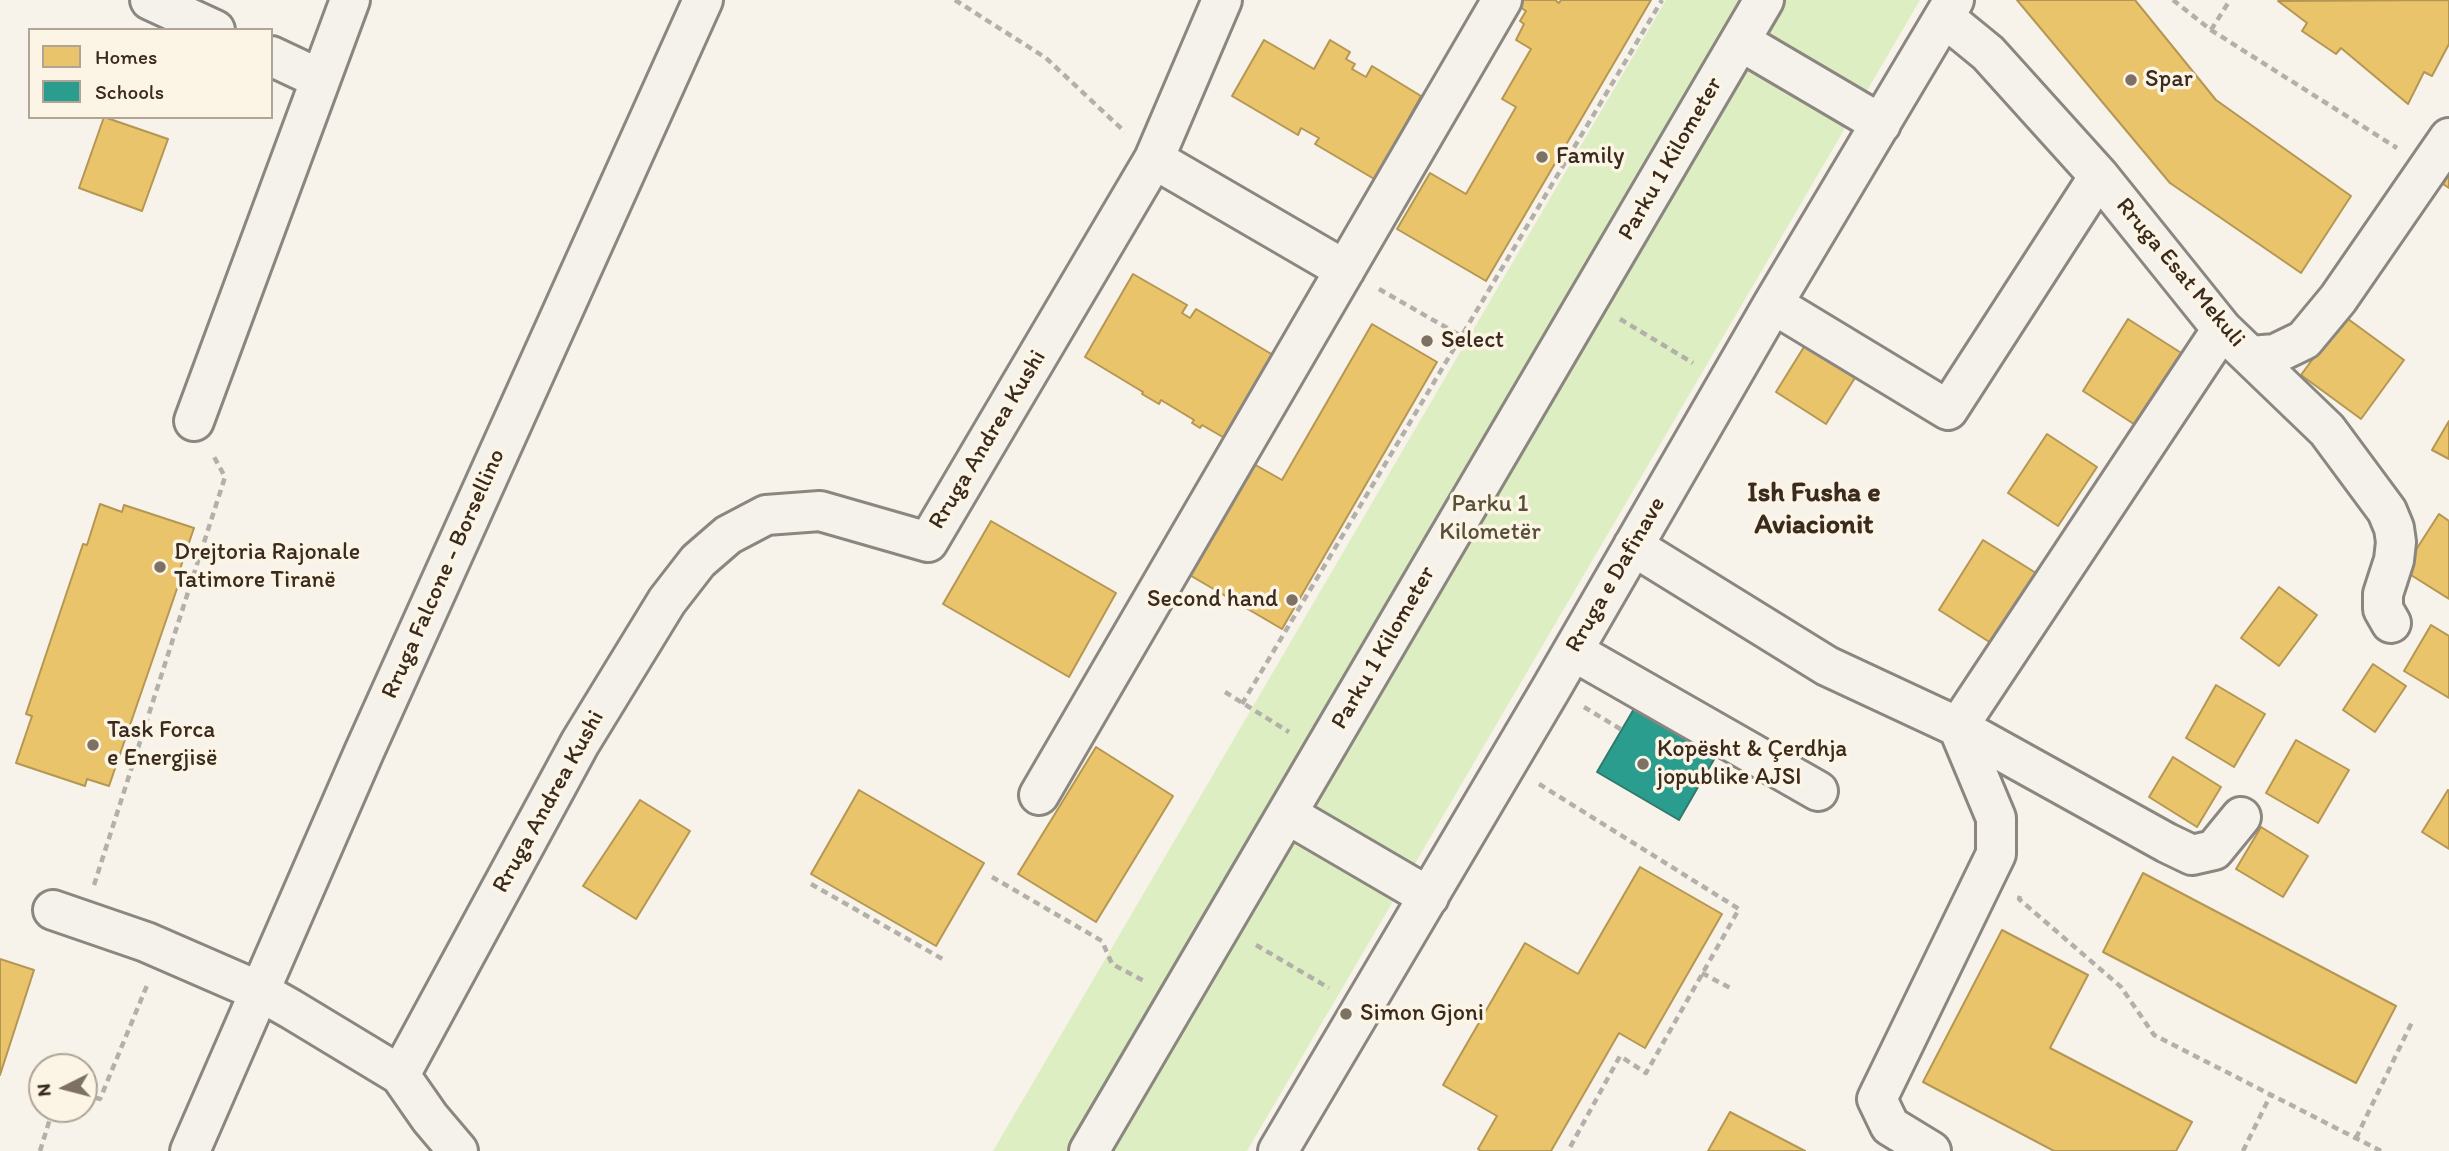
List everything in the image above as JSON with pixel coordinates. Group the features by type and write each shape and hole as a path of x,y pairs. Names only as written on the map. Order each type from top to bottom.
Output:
{"street":[{"path":"150,0 211,28"},
{"path":"194,421 350,0"},
{"name":"Rruga Falcone - Borsellino","path":"190,1151 376,726 703,0"},
{"name":"Rruga Andrea Kushi","path":"400,1075 580,743 667,601 698,561 728,535 766,515 820,511 928,542 1154,159 1222,0"},
{"path":"1039,794 1502,0"},
{"name":"Parku 1 Kilometer","path":"1089,1151 1764,0"},
{"name":"Rruga e Dafinave","path":"1278,1151 1949,8"},
{"name":"Rruga Esat Mekuli","path":"1949,8 2099,176 2222,329 2327,430 2387,511 2396,542 2394,560 2383,594 2383,609 2391,623"},
{"path":"1740,41 1881,124"},
{"path":"273,57 320,79"},
{"path":"2251,356 2274,354 2304,340 2338,299 2439,153"},
{"path":"1154,159 1345,270"},
{"path":"1773,304 1948,410 2099,176"},
{"path":"1958,727 2222,329"},
{"path":"1633,546 1827,666 1958,727 2167,844 2192,855 2214,850 2241,817"},
{"path":"1573,651 1818,792"},
{"path":"1931,1151 1890,1126 1877,1099 1996,854 1996,818 1958,727"},
{"path":"1287,814 1429,897"},
{"path":"68,915 162,948 261,992 400,1075 430,1118 458,1151"}],"path":[{"path":"955,0 1046,58 1154,159"},
{"path":"1242,704 1662,0"},
{"path":"2173,0 2211,30 2439,153"},
{"path":"2211,30 2230,0"},
{"path":"1345,270 1461,336"},
{"path":"1588,300 1727,383"},
{"path":"68,915 225,477 194,421"},
{"path":"1225,692 1323,752"},
{"path":"1586,708 1622,730"},
{"path":"1507,763 1739,909 1646,1073 1620,1056 1568,1151"},
{"path":"992,877 1102,941 1112,964 1177,1000"},
{"path":"811,884 946,961"},
{"path":"2023,886 2019,899 2122,987 2154,1035 2381,1151"},
{"path":"1222,925 1363,1008"},
{"path":"98,1099 100,1100 162,948"},
{"path":"1702,973 1732,989"},
{"path":"2356,1138 2413,1020"},
{"path":"2244,1151 2271,1094"},
{"path":"40,1151 49,1123"}],"green space":[{"name":"Parku 1 Kilometër","path":"1666,0 1920,0 1247,1151 993,1151"}],"building: Homes":[{"path":"1522,0 1555,0 1559,3 1561,0 1651,0 1486,281 1397,229 1430,173 1466,194 1516,107 1502,99 1531,49 1516,40 1524,24 1520,21 1526,11 1518,6"},
{"path":"2017,0 2135,0 2216,100 2351,196 2301,273 2170,183"},
{"path":"2449,0 2449,44 2432,76 2424,72 2408,104 2341,48 2336,54 2302,31 2307,23 2278,1"},
{"path":"1264,40 1314,69 1330,40 1350,52 1346,59 1355,64 1352,69 1366,77 1372,66 1421,96 1409,118 1416,122 1381,183 1315,144 1319,138 1301,128 1298,135 1232,96"},
{"path":"103,119 168,139 142,211 79,188"},
{"path":"2449,174 2449,188 2443,184"},
{"path":"1133,274 1187,305 1182,313 1190,318 1196,309 1273,355 1249,395 1256,399 1228,440 1202,425 1200,428 1192,423 1194,420 1161,400 1159,404 1085,357"},
{"path":"2344,316 2404,360 2361,419 2301,375"},
{"path":"2128,319 2186,356 2140,428 2083,391"},
{"path":"1372,324 1437,362 1282,629 1181,570 1245,459 1282,480"},
{"path":"1807,342 1858,373 1826,424 1776,392"},
{"path":"2449,421 2449,459 2432,450"},
{"path":"2047,434 2097,467 2058,526 2008,493"},
{"path":"100,504 122,512 124,505 194,528 178,575 181,577 109,786 87,779 85,786 16,763 32,716 26,714 83,544 87,545"},
{"path":"2439,514 2449,521 2449,599 2403,570"},
{"path":"991,521 1116,593 1069,677 943,604"},
{"path":"1983,540 2036,573 1991,643 1939,610"},
{"path":"2279,587 2317,615 2279,666 2241,638"},
{"path":"2431,625 2449,636 2449,698 2404,671"},
{"path":"2373,664 2406,686 2375,732 2343,710"},
{"path":"2216,685 2265,714 2234,767 2186,738"},
{"path":"2296,740 2349,770 2318,823 2266,793"},
{"path":"1096,747 1173,796 1096,922 1018,874"},
{"path":"2173,757 2221,787 2197,827 2149,797"},
{"path":"859,790 984,863 936,946 811,874"},
{"path":"2449,791 2449,849 2422,832"},
{"path":"640,800 690,831 636,919 583,886"},
{"path":"2261,827 2308,856 2283,897 2236,869"},
{"path":"1640,867 1722,914 1645,1048 1619,1033 1551,1151 1481,1151 1478,1149 1497,1116 1443,1085 1525,943 1578,974"},
{"path":"2143,873 2396,1006 2356,1083 2103,952"},
{"path":"2002,930 2088,975 2050,1048 2192,1122 2176,1151 2054,1151 1923,1082"},
{"path":"0,959 34,970 0,1075"},
{"path":"1730,1112 1805,1151 1708,1151"}],"building: Schools":[{"path":"1638,702 1720,749 1679,820 1597,772"}],"place":[{"name":"Spar","path":"2131,80"},
{"name":"Family","path":"1542,157"},
{"name":"Select","path":"1427,341"},
{"name":"Drejtoria Rajonale Tatimore Tiranë","path":"160,567"},
{"name":"Second hand","path":"1292,600"},
{"name":"Task Forca e Energjisë","path":"93,745"},
{"name":"Kopësht & Çerdhja jopublike AJSI","path":"1643,764"},
{"name":"Simon Gjoni","path":"1346,1014"}],"district":[{"name":"Ish Fusha e Aviacionit","path":"1814,510"}]}
